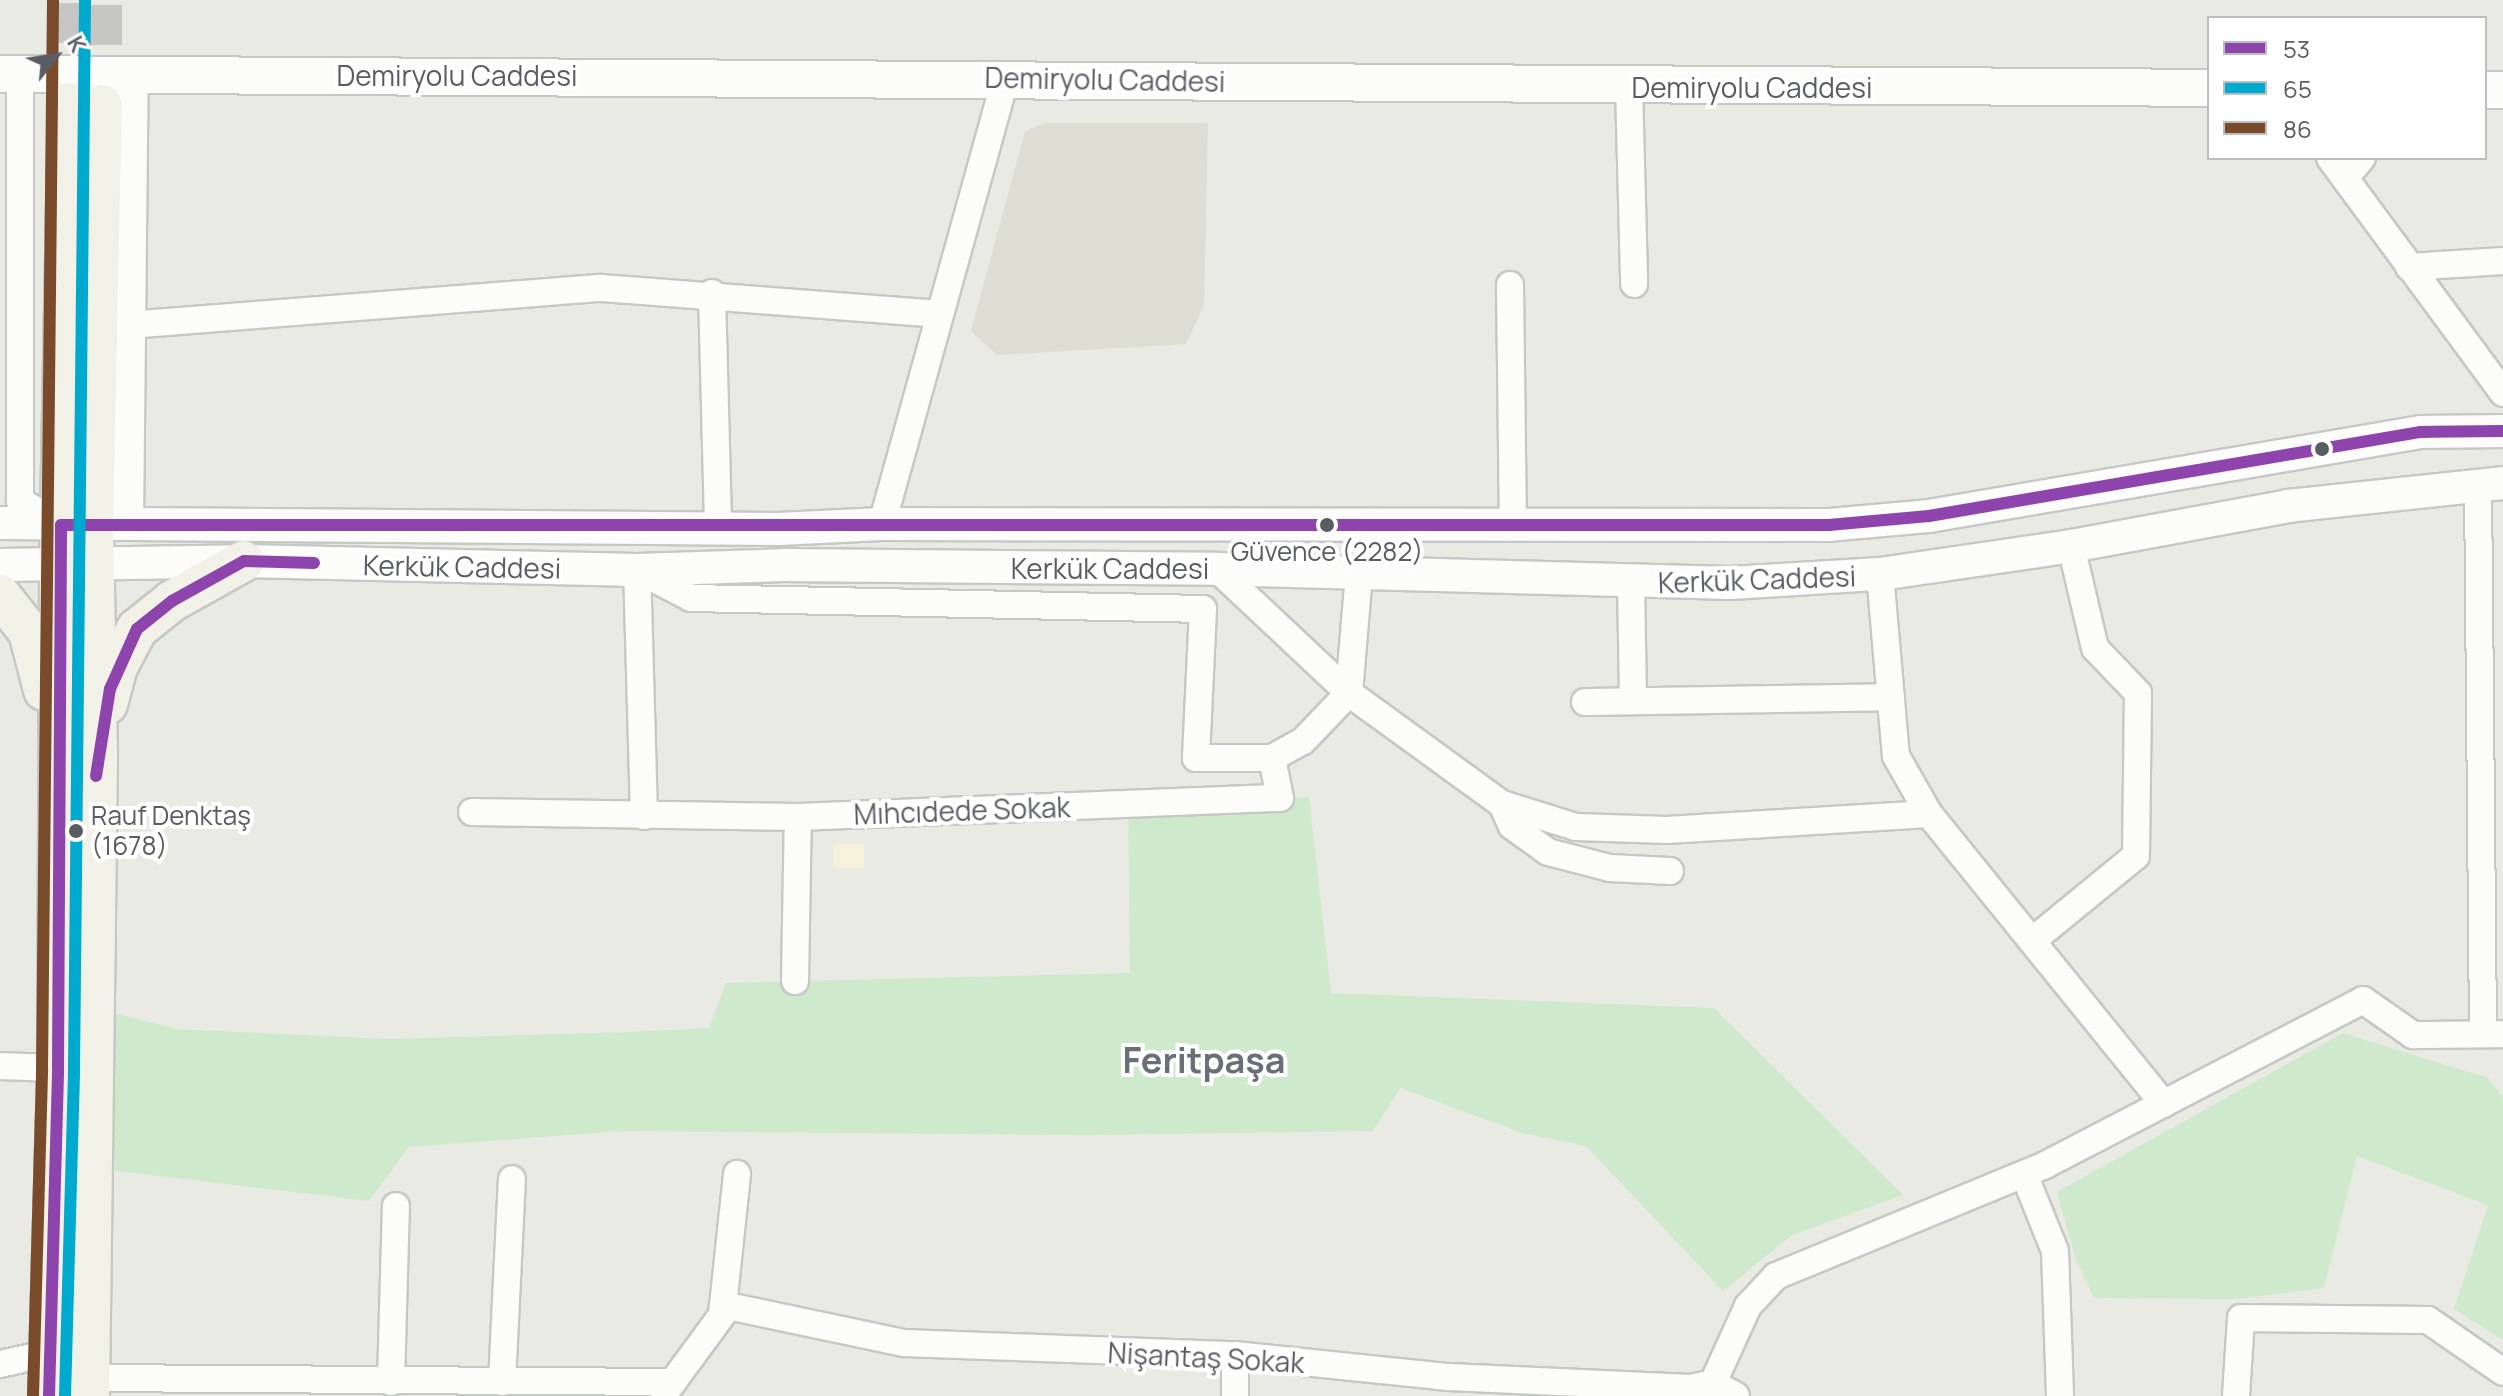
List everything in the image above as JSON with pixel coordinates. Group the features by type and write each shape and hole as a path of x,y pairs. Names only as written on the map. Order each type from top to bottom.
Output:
{"main road":[{"name":"Demiryolu Caddesi","path":"10,74 1006,77 1629,87 2207,88"},
{"path":"49,1396 58,1068 59,773 76,566 94,524 85,104"},
{"path":"97,755 110,689 137,629 172,601 244,561"},
{"path":"76,566 97,755 89,1387"},
{"path":"0,595 21,617 35,648 59,773"}],"street":[{"path":"10,74 11,315 20,501 94,524 129,325 132,75"},
{"path":"882,524 1006,77"},
{"path":"1629,87 1634,284"},
{"path":"2357,160 2337,168 2503,393"},
{"path":"2409,267 2503,261"},
{"path":"1510,285 1513,527"},
{"path":"129,325 602,288 712,293 940,314"},
{"path":"712,293 718,527"},
{"name":"Kerkük Caddesi","path":"0,523 718,527 882,524 1829,525 1929,516 2421,432 2503,431"},
{"path":"1736,1396 1702,1386 1748,1306 1776,1276 2024,1174 2363,1000 2413,1035 2493,1034 2491,483"},
{"name":"Kerkük Caddesi","path":"0,565 244,561 637,570 784,565 1217,569 1631,583 1880,574 2071,546 2288,506 2491,483"},
{"path":"2032,941 2136,856 2138,693 2095,648 2071,546"},
{"path":"1217,569 1349,693 1502,804 1576,827 1667,830 1929,814"},
{"path":"644,816 637,570 691,598 1203,609 1196,758 1272,758 1303,741 1349,693 1359,574"},
{"path":"1880,574 1896,756 1929,814 2164,1104"},
{"path":"1631,583 1633,699"},
{"path":"1585,702 1891,697"},
{"name":"Mıhcıdede Sokak","path":"472,812 798,817 1280,798 1272,758"},
{"path":"1502,804 1512,826 1548,852 1610,868 1670,871"},
{"path":"795,981 798,817"},
{"path":"0,1066 58,1068"},
{"path":"89,1387 502,1382 668,1389 722,1315 737,1174"},
{"path":"2024,1174 2055,1251 2060,1396"},
{"path":"502,1382 512,1179"},
{"path":"391,1382 396,1206"},
{"name":"Nişantaş Sokak","path":"723,1305 904,1343 1235,1355 1449,1377 1702,1386"},
{"path":"2236,1396 2241,1318 2428,1320 2503,1372"},
{"path":"0,1364 50,1353"},
{"path":"1235,1355 1235,1396"}],"shaded area":[{"path":"1045,123 1208,123 1204,305 1186,344 997,355 971,331 1025,131"},
{"path":"833,844 864,844 864,868 833,868"}],"green space":[{"path":"1309,797 1331,993 1714,1008 1903,1195 1792,1235 1723,1291 1586,1146 1522,1133 1400,1088 1373,1131 1088,1135 622,1131 409,1147 369,1201 100,1169 110,1012 177,1029 387,1039 628,1032 709,1028 726,983 1130,973 1128,815"},
{"path":"2343,1033 2488,1078 2503,1097 2503,1340 2454,1309 2488,1205 2357,1156 2324,1288 2235,1299 2094,1298 2075,1257 2057,1192"}],"tunnel":[{"path":"69,0 69,103"},
{"path":"102,0 102,105"}],"transit line":[{"name":"86","path":"33,1396 42,1068 53,0"},
{"name":"65","path":"65,1396 74,1068 85,0"},
{"name":"53","path":"49,1396 58,1068 61,525 1829,525 1929,516 2421,432 2503,431"},
{"name":"53","path":"96,776 110,689 137,629 172,601 244,561 314,563"}],"place":[{"name":"Güvence (2282)","path":"1327,525"},
{"name":"Rauf Denktaş (1678)","path":"76,831"}],"district":[{"name":"Feritpaşa","path":"1204,1060"}]}
